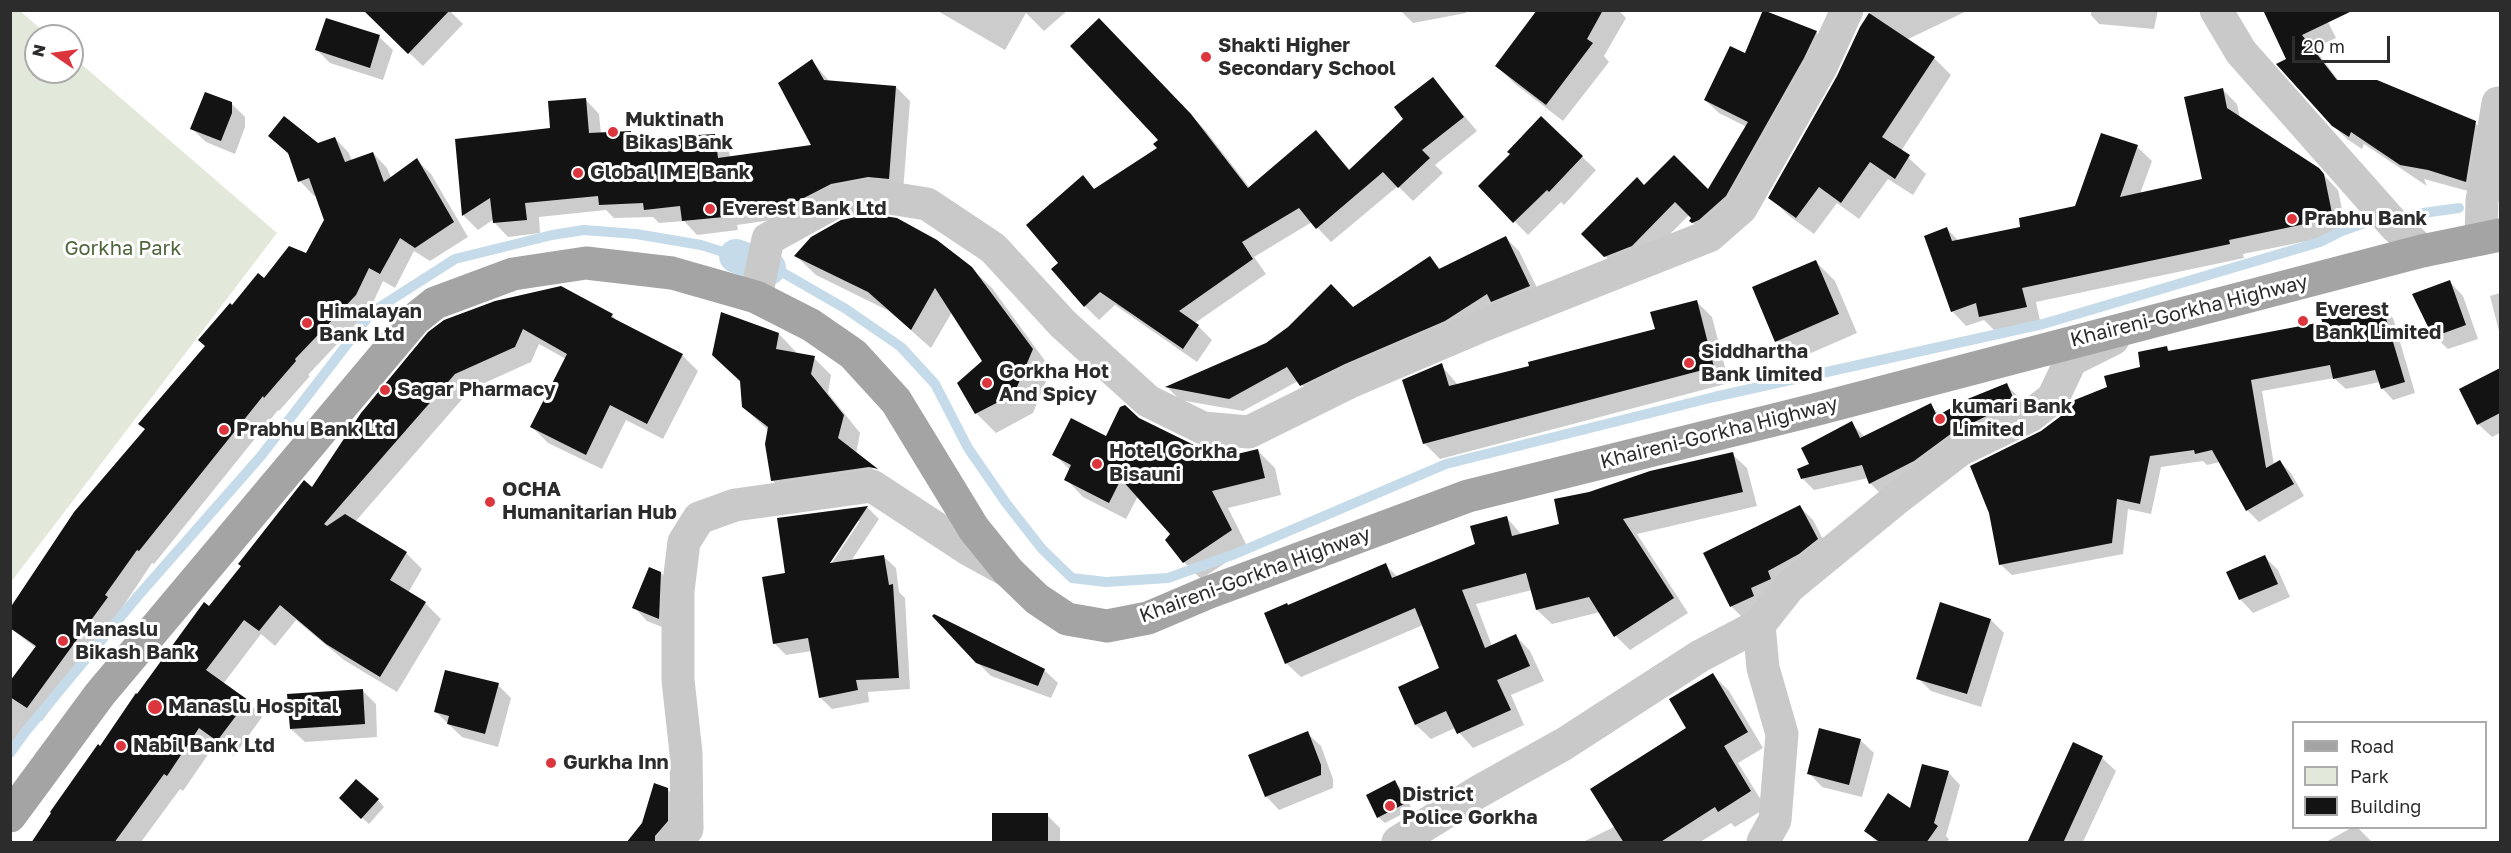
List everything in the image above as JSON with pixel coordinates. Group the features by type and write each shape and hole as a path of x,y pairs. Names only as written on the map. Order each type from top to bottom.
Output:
{"main road":[{"name":"Khaireni-Gorkha Highway","path":"10,816 100,694 415,319 435,303 513,274 586,263 672,273 756,297 812,325 853,354 896,401 974,529 1008,571 1037,599 1067,619 1107,627 1148,618 1207,593 1468,496 1814,410 2422,251 2491,237"}],"street":[{"path":"756,297 768,239 836,202 871,195 927,204 993,248 1063,324 1148,401 1203,428 1250,432 1352,381 1479,327 1709,236 1741,208 1821,67 1847,10"},
{"path":"2216,10 2241,52 2396,227 2422,251"},
{"path":"2491,237 2482,201 2498,103"},
{"path":"1398,843 1478,792 1564,744 1700,656 1759,626 1789,587 1950,457 2030,416 2053,398 2071,360 2145,323"},
{"path":"673,843 687,829 686,753 678,680 678,591 684,542 699,518 735,506 872,486 968,549 1008,571"},
{"path":"1759,626 1763,668 1782,734 1775,820 1763,843"}],"green space":[{"name":"Gorkha Park","path":"19,10 35,24 24,24 24,84 84,84 84,66 277,233 11,582 10,11"}],"building":[{"path":"363,10 450,10 408,54"},
{"path":"1537,10 1603,10 1587,39 1593,43 1546,105 1495,66"},
{"path":"1763,10 1817,31 1726,196 1699,220 1692,223 1689,221 1691,218 1675,202 1632,246 1604,257 1581,234 1637,177 1644,185 1674,155 1708,189 1748,122 1704,100 1730,46 1745,53"},
{"path":"2263,10 2354,10 2302,35 2337,80 2377,80 2476,121 2466,182 2428,170 2400,165 2351,132 2349,137 2332,126 2276,64 2286,59"},
{"path":"1869,13 1935,57 1882,137 1910,155 1895,179 1870,162 1841,203 1819,187 1796,218 1768,198 1837,76"},
{"path":"326,18 380,35 370,68 315,50"},
{"path":"1099,18 1191,114 1248,188 1316,130 1349,170 1403,119 1394,107 1433,77 1464,117 1422,150 1430,158 1398,188 1383,172 1316,229 1299,208 1242,242 1253,259 1179,311 1199,325 1183,349 1100,292 1084,307 1051,269 1058,263 1026,225 1083,175 1094,189 1157,148 1153,144 1158,140 1070,46"},
{"path":"812,59 824,80 896,86 889,179 868,177 831,184 798,201 724,212 724,217 682,221 680,206 644,210 643,203 599,205 598,196 525,203 527,220 493,223 490,198 462,216 455,139 550,128 548,101 586,98 589,133 631,131 631,139 715,134 718,158 811,145 778,83"},
{"path":"2223,88 2227,108 2319,168 2324,174 2333,218 2229,240 2230,244 2022,288 2027,307 1979,317 1976,303 1951,312 1924,236 1947,227 1952,241 2020,227 2019,218 2075,206 2101,133 2138,145 2120,197 2202,179 2184,97"},
{"path":"205,92 232,102 232,113 221,141 190,129"},
{"path":"284,116 318,143 335,137 345,162 373,152 384,182 417,158 454,222 415,248 400,238 380,274 369,268 356,295 295,359 296,361 264,398 263,396 139,551 137,550 105,595 108,597 27,708 10,697 10,681 36,646 10,628 10,608 74,512 145,429 138,424 205,346 198,340 230,303 232,305 258,273 264,278 289,246 306,253 324,220 309,178 298,182 288,153 268,136"},
{"path":"1541,116 1583,156 1549,192 1547,190 1513,223 1478,186 1510,154 1507,152"},
{"path":"871,214 897,218 937,240 972,267 1033,349 1014,394 975,414 957,383 982,361 935,288 911,330 868,292 794,256 811,237 841,220"},
{"path":"1506,236 1530,286 1491,302 1487,294 1445,321 1300,386 1287,367 1229,399 1165,387 1266,343 1288,327 1331,284 1353,307 1430,256 1439,269"},
{"path":"1816,260 1839,314 1775,342 1752,287"},
{"path":"2450,280 2466,325 2433,337 2412,294"},
{"path":"561,286 613,314 611,317 683,354 647,424 610,405 586,455 530,427 567,354 523,329 515,347 455,374 324,524 327,526 345,514 407,552 390,580 426,602 380,677 326,644 280,605 259,631 244,620 206,670 248,700 217,741 199,728 167,776 164,774 114,843 31,843 98,744 100,746 136,693 204,602 209,606 241,566 238,564 304,480 312,487 361,413 428,332 444,320 495,301"},
{"path":"1697,300 1714,367 1423,444 1402,380 1442,363 1449,386 1529,366 1528,362 1655,329 1650,312"},
{"path":"2382,305 2405,382 2381,389 2375,370 2333,379 2330,365 2251,380 2266,468 2280,460 2294,484 2246,511 2212,450 2195,454 2194,450 2150,456 2140,504 2117,499 2112,543 1999,565 1989,513 1970,466 2041,431 2065,413 2072,401 2107,387 2104,376 2140,367 2138,352 2167,346 2168,351 2322,322 2321,317"},
{"path":"721,312 779,333 776,349 815,356 811,374 844,415 838,438 878,469 869,467 771,481 765,444 768,427 742,407 740,381 712,355"},
{"path":"2500,368 2500,413 2477,425 2459,389"},
{"path":"2007,383 2015,402 1952,433 1914,461 1869,484 1862,465 1801,479 1797,469 1809,464 1801,448 1852,421 1860,438 1931,403 1937,416 1965,400"},
{"path":"1125,405 1139,418 1194,445 1216,459 1258,449 1265,478 1212,491 1232,530 1183,563 1165,540 1170,534 1121,479 1109,503 1064,480 1071,465 1052,455 1071,418 1106,436 1120,407"},
{"path":"1733,452 1743,492 1623,519 1674,598 1614,637 1589,597 1536,610 1526,573 1462,590 1485,648 1516,634 1530,666 1497,680 1511,710 1457,734 1446,711 1415,725 1398,687 1439,668 1415,608 1285,664 1264,613 1386,563 1392,578 1475,544 1470,526 1507,516 1512,536 1559,524 1554,499 1589,492 1650,471"},
{"path":"1800,505 1818,539 1799,554 1768,571 1771,579 1751,588 1754,596 1730,607 1703,553"},
{"path":"868,506 830,563 884,555 889,585 893,584 899,678 856,680 858,690 819,698 808,638 773,644 762,577 785,573 777,518"},
{"path":"2265,555 2278,584 2239,600 2226,572"},
{"path":"649,567 661,572 659,619 632,608"},
{"path":"1940,602 1991,619 1967,694 1916,679"},
{"path":"934,614 1045,669 1038,686 976,663 932,616"},
{"path":"445,670 499,683 485,734 447,724 449,716 434,712"},
{"path":"1713,673 1748,732 1724,746 1751,791 1718,812 1715,807 1659,843 1624,843 1590,789 1686,728 1669,699"},
{"path":"363,689 365,724 290,729 287,694"},
{"path":"1819,728 1861,739 1849,785 1807,774"},
{"path":"1308,731 1321,765 1321,775 1265,797 1248,755"},
{"path":"2073,742 2103,756 2063,843 2027,843"},
{"path":"1922,764 1949,771 1934,823 1938,826 1926,843 1881,843 1864,831 1888,793 1910,808"},
{"path":"356,779 379,799 361,819 339,798"},
{"path":"1395,780 1406,803 1377,818 1366,795"},
{"path":"654,783 668,788 668,821 655,836 655,843 626,843 642,823"},
{"path":"992,813 1048,813 1048,843 992,843"}],"waterway":[{"path":"2416,214 2459,208"},
{"path":"769,268 780,271 846,309 901,347 935,384 968,448 1006,503 1042,549 1072,578 1106,582 1168,578 1235,554 1446,464 1714,397 2043,324 2320,242 2368,222"},
{"path":"10,753 138,596 261,456 372,312 455,259 552,235 584,230 636,234 701,245 736,256"},
{"path":"736,256 769,268"}],"place":[{"name":"Shakti Higher Secondary School","path":"1206,57"},
{"name":"Muktinath Bikas Bank","path":"613,132"},
{"name":"Global IME Bank","path":"578,173"},
{"name":"Everest Bank Ltd","path":"710,209"},
{"name":"Prabhu Bank","path":"2292,219"},
{"name":"Everest Bank Limited","path":"2303,321"},
{"name":"Himalayan Bank Ltd","path":"307,323"},
{"name":"Siddhartha Bank limited","path":"1689,363"},
{"name":"Gorkha Hot And Spicy","path":"987,383"},
{"name":"Sagar Pharmacy","path":"385,390"},
{"name":"kumari Bank Limited","path":"1940,419"},
{"name":"Prabhu Bank Ltd","path":"224,430"},
{"name":"Hotel Gorkha Bisauni","path":"1097,464"},
{"name":"OCHA Humanitarian Hub","path":"490,502"},
{"name":"Manaslu Bikash Bank","path":"63,641"},
{"name":"Manaslu Hospital","path":"155,707"},
{"name":"Nabil Bank Ltd","path":"121,746"},
{"name":"Gurkha Inn","path":"551,763"},
{"name":"District Police Gorkha","path":"1390,806"}]}
